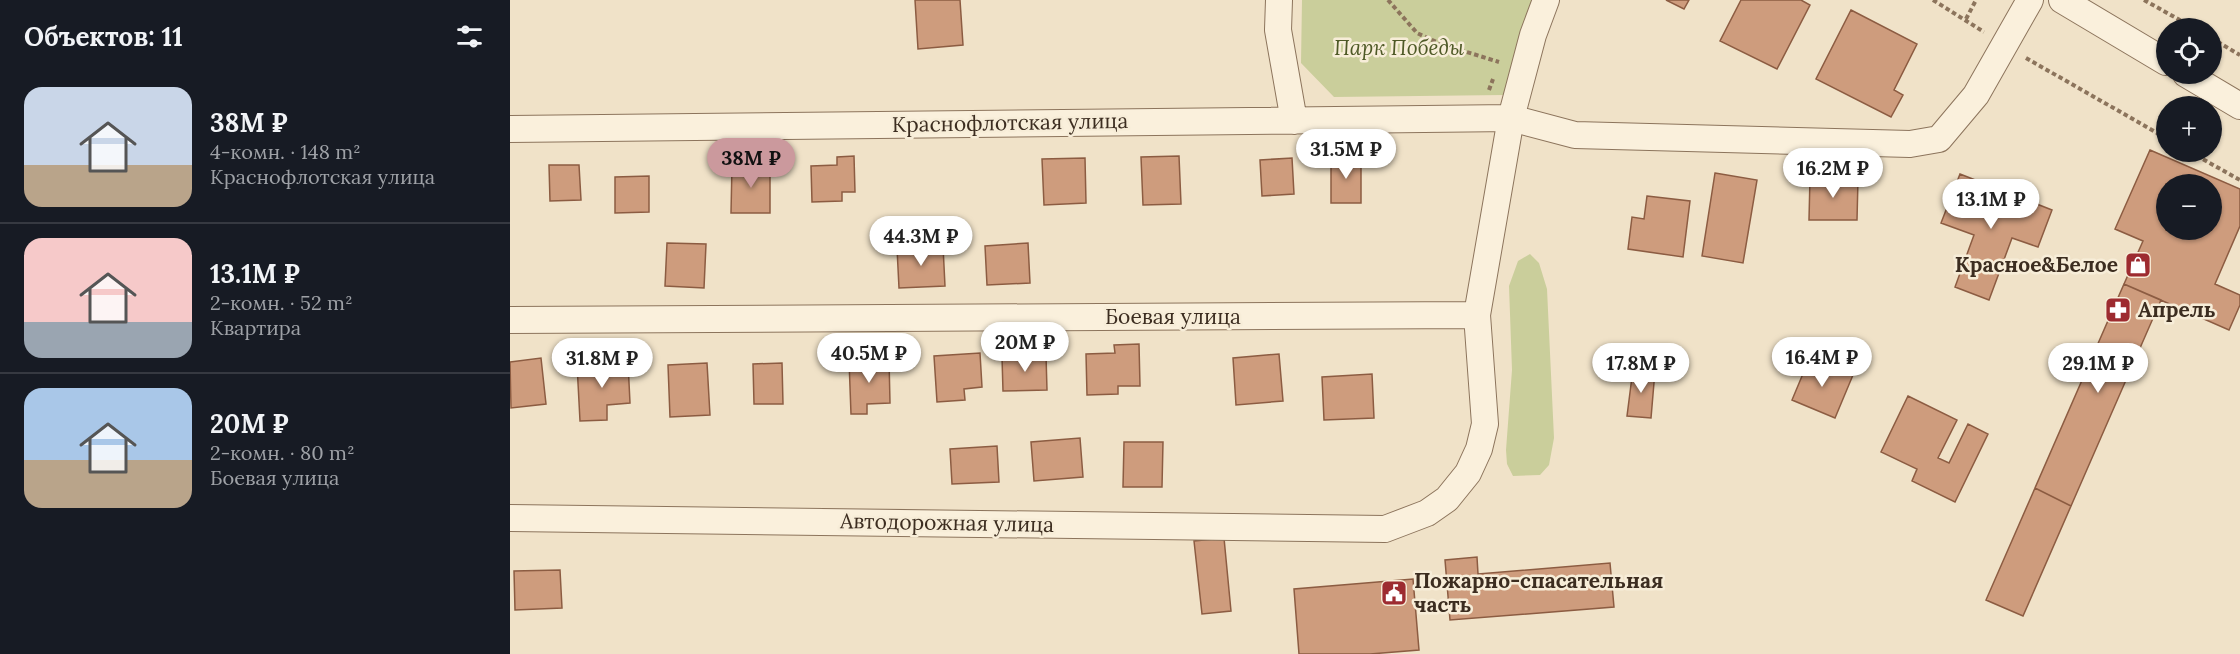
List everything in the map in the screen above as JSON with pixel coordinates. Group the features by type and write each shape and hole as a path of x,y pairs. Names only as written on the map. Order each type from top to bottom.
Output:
{"street":[{"path":"1280,0 1278,30 1294,121"},
{"path":"1477,315 1511,118 1533,35 1546,0"},
{"name":"Краснофлотская улица","path":"510,129 1511,118 1575,135 1910,144 1939,139 1976,95 2030,0"},
{"path":"2062,0 2156,56"},
{"path":"2203,84 2240,106"},
{"name":"Боевая улица","path":"510,320 1477,315"},
{"name":"Автодорожная улица","path":"510,518 1385,529 1427,513 1447,499 1468,473 1479,449 1485,424 1477,315"}],"path":[{"path":"1388,0 1417,33 1440,44 1499,62"},
{"path":"1933,0 1966,19 2003,45 2156,132"},
{"path":"1966,19 1976,0"},
{"path":"2144,0 2176,18"},
{"path":"2222,44 2240,55"},
{"path":"2208,162 2240,180"}],"green space":[{"name":"Парк Победы","path":"1302,0 1540,0 1504,95 1334,97 1301,63"},
{"path":"1530,254 1539,263 1547,289 1554,438 1549,465 1540,475 1513,476 1507,464 1506,450 1512,370 1509,286 1518,261"}],"building":[{"path":"915,0 960,0 963,45 918,49"},
{"path":"1666,0 1689,0 1684,9"},
{"path":"1741,0 1801,0 1810,5 1777,69 1720,41"},
{"path":"1851,10 1917,44 1894,90 1903,95 1891,117 1816,79"},
{"path":"2150,150 2156,153 2156,162 2178,162 2205,174 2156,174 2156,240 2222,240 2222,181 2240,189 2240,226 2215,284 2240,295 2240,305 2229,330 2124,284 2143,241 2115,229"},
{"path":"854,156 855,192 842,192 842,201 812,202 811,166 837,165 837,157"},
{"path":"1179,156 1181,204 1143,205 1141,157"},
{"path":"1085,158 1086,203 1044,205 1042,159"},
{"path":"1292,158 1294,194 1262,196 1260,160"},
{"path":"1331,158 1361,158 1361,203 1331,203"},
{"path":"549,165 579,165 581,200 550,201"},
{"path":"732,165 770,165 770,213 731,213"},
{"path":"1715,173 1757,180 1743,263 1702,256"},
{"path":"1960,174 2052,210 2038,247 2012,238 1989,300 1955,287 1974,235 1941,223"},
{"path":"649,176 649,212 615,213 615,177"},
{"path":"1810,178 1858,179 1857,220 1809,220"},
{"path":"1647,196 1690,201 1683,257 1628,249 1632,217 1644,219"},
{"path":"667,243 706,244 704,288 665,286"},
{"path":"1028,243 1030,283 987,285 985,246"},
{"path":"943,246 945,286 899,288 897,248"},
{"path":"2124,284 2161,300 2071,506 2035,488"},
{"path":"1139,344 1140,386 1118,386 1118,394 1087,395 1086,354 1115,353 1114,345"},
{"path":"980,353 982,387 964,389 965,400 937,402 934,356"},
{"path":"1279,354 1283,401 1236,405 1233,358"},
{"path":"1046,355 1047,390 1003,391 1002,357"},
{"path":"1810,357 1853,375 1835,418 1792,400"},
{"path":"541,358 546,404 511,408 510,362"},
{"path":"889,359 890,403 867,404 867,414 851,414 849,360"},
{"path":"628,362 630,403 607,405 607,420 580,421 577,364"},
{"path":"707,363 710,415 670,417 668,365"},
{"path":"782,363 783,404 754,404 753,364"},
{"path":"1633,369 1655,371 1651,418 1627,416"},
{"path":"1372,374 1374,418 1324,420 1322,377"},
{"path":"1908,396 1957,420 1938,458 1949,463 1968,424 1988,434 1955,502 1912,481 1917,469 1881,452"},
{"path":"1080,438 1083,477 1034,481 1031,442"},
{"path":"1124,442 1163,442 1162,487 1123,487"},
{"path":"997,446 999,482 952,484 950,449"},
{"path":"2035,488 2071,506 2023,616 1986,600"},
{"path":"1224,538 1231,611 1202,614 1194,541"},
{"path":"1477,557 1478,574 1610,563 1614,607 1450,620 1445,560"},
{"path":"560,570 562,608 515,610 514,571"},
{"path":"1413,579 1419,650 1370,654 1299,654 1294,589"}],"place":[{"name":"Красное&Белое","path":"2138,265"},
{"name":"Апрель","path":"2118,310"},
{"name":"Пожарно-спасательная часть","path":"1394,593"}]}
